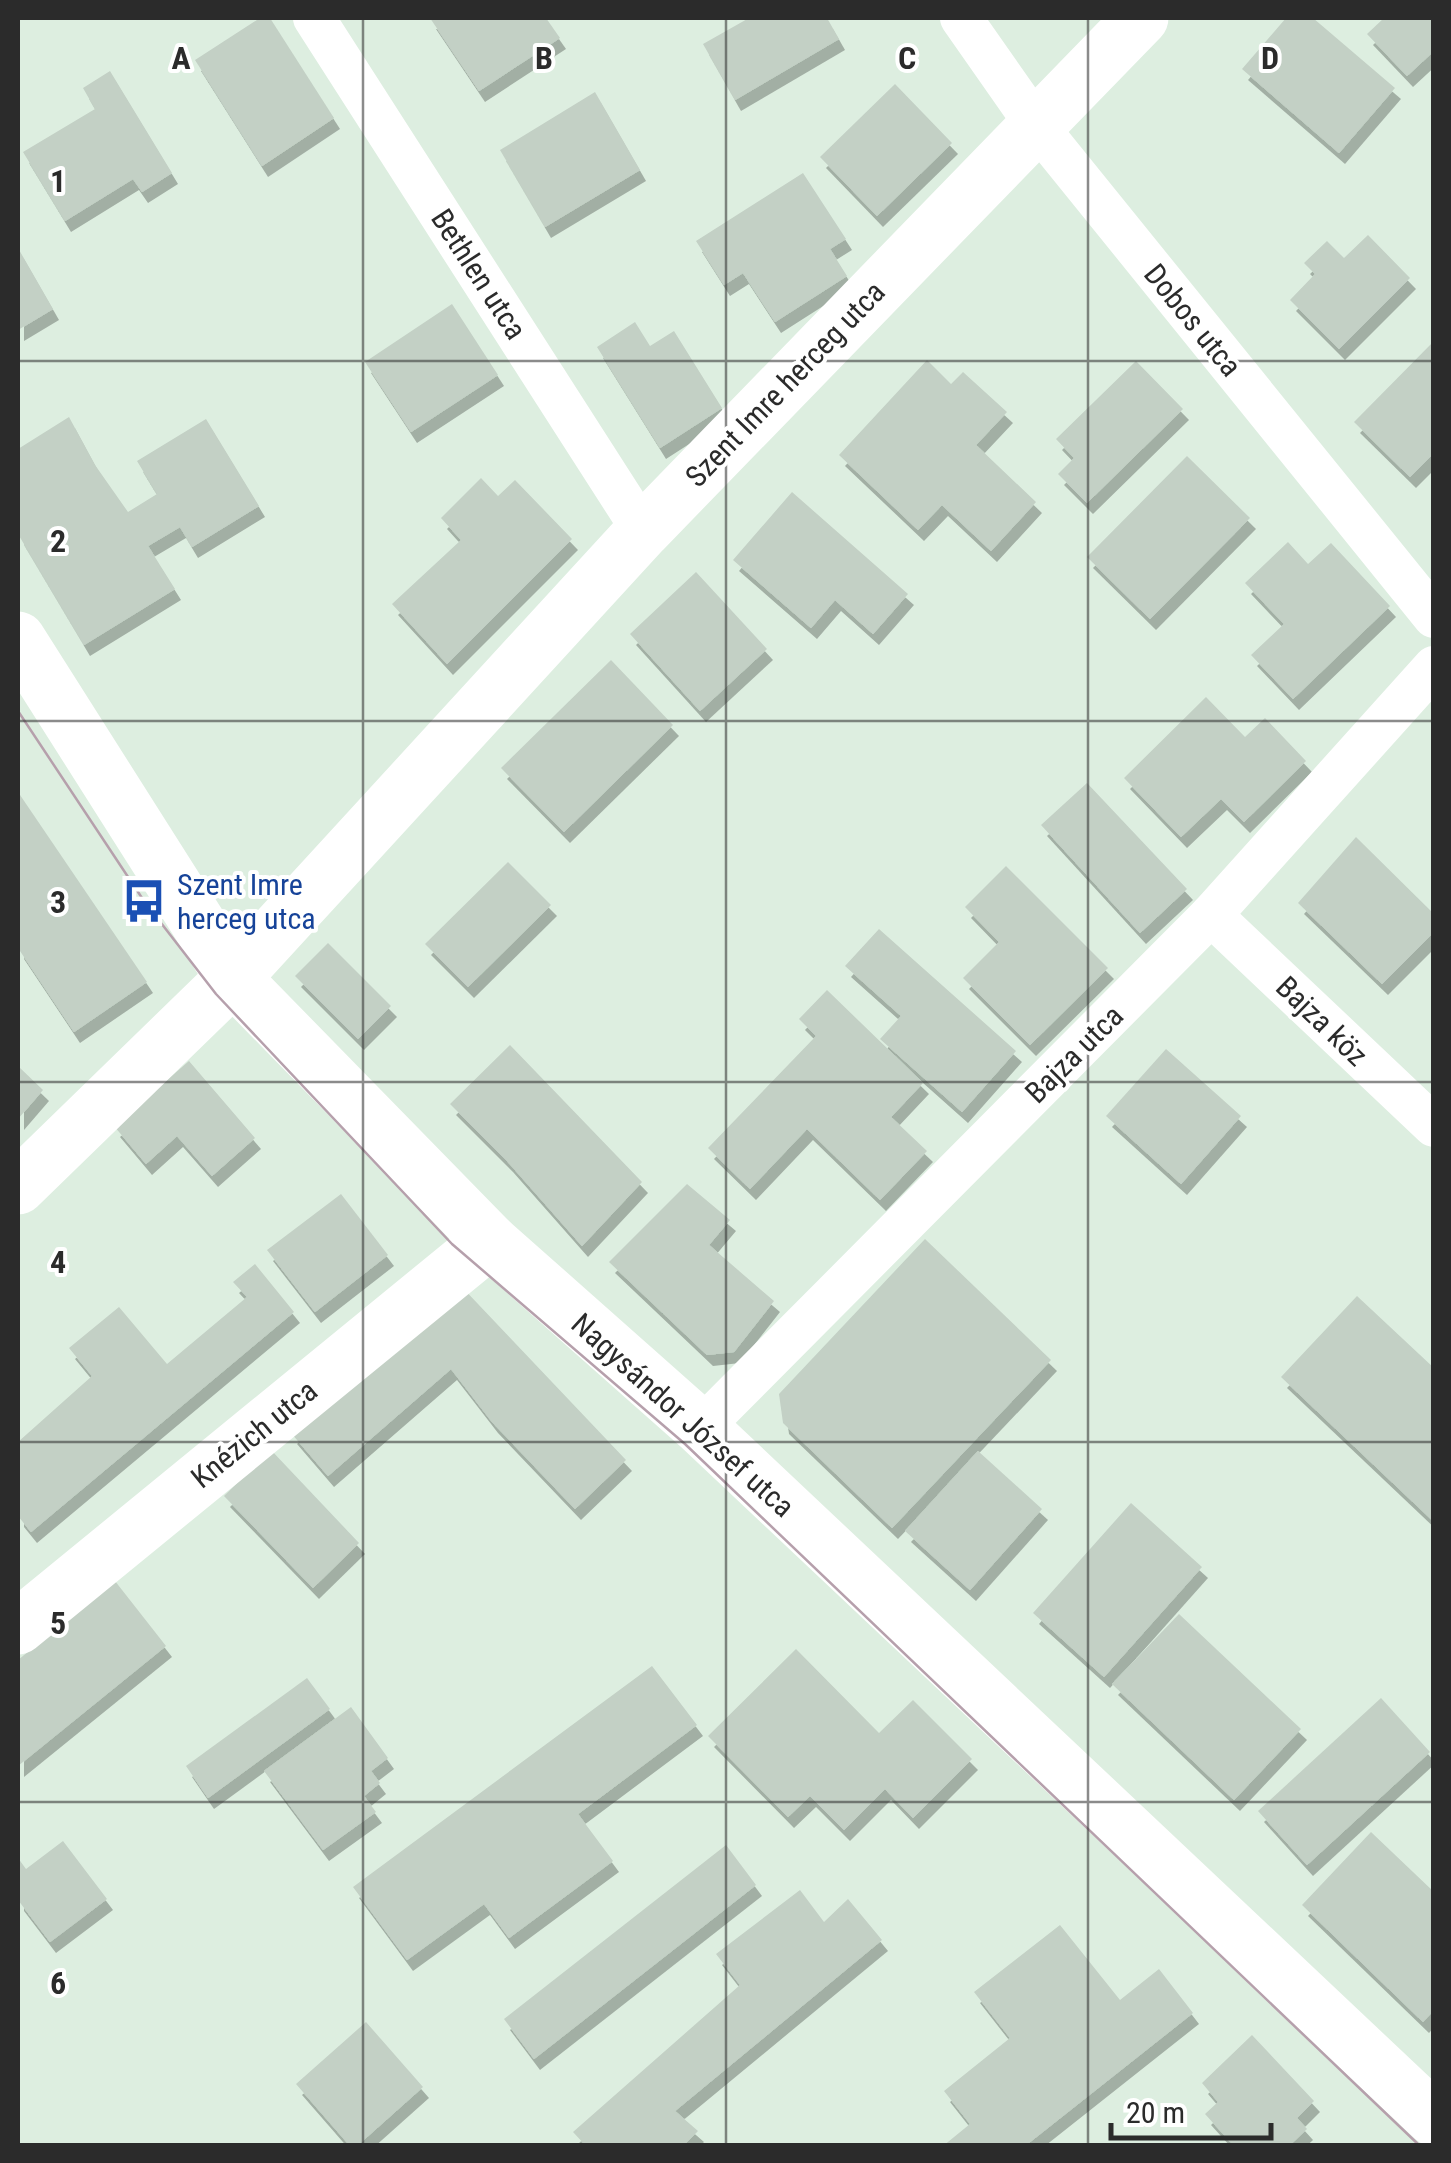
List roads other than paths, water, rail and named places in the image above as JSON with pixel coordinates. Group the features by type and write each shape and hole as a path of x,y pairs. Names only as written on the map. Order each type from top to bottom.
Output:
{"street":[{"name":"Bethlen utca","path":"314,18 643,531"},
{"name":"Dobos utca","path":"961,18 1036,125 1434,617"},
{"name":"Szent Imre herceg utca","path":"18,1187 233,978 643,531 1141,18"},
{"name":"Nagysándor József utca","path":"18,638 233,978 490,1241 701,1428 1434,2119"},
{"name":"Bajza utca","path":"701,1428 1211,915 1434,667"},
{"name":"Bajza köz","path":"1211,915 1434,1126"},
{"name":"Knézich utca","path":"18,1627 490,1241"}],"tram line":[{"path":"18,711 144,901 216,994 452,1244 685,1444 1420,2146"}],"place":[{"name":"Szent Imre herceg utca","path":"144,901"}]}
